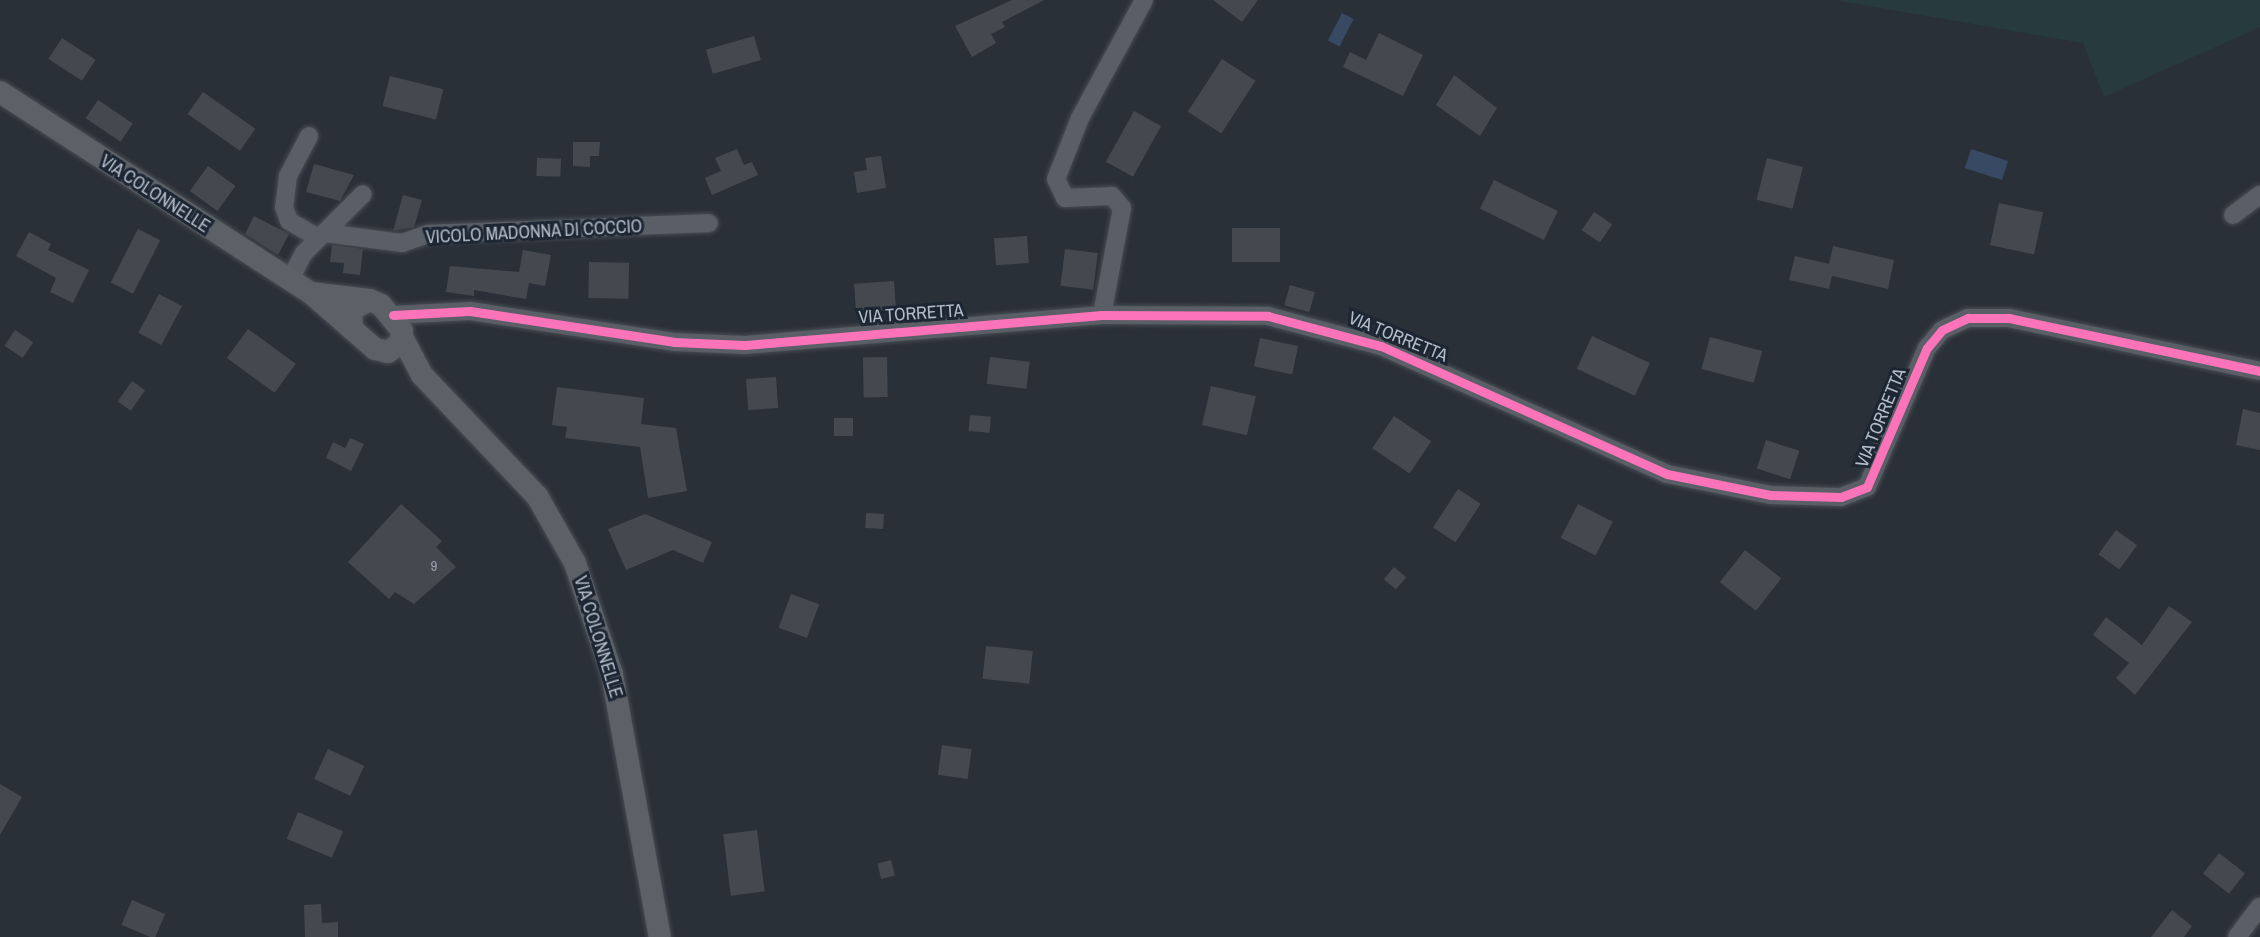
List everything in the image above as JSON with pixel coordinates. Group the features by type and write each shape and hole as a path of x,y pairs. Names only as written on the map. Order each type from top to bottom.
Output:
{"main road":[{"name":"VIA COLONNELLE","path":"0,92 311,293 375,349 399,349"},
{"name":"VIA COLONNELLE","path":"311,293 370,300 393,315 399,349 526,482 575,563 612,674 660,937"},
{"path":"352,329 351,310 370,300"}],"street":[{"path":"1102,315 1122,208 1112,196 1065,198 1056,179 1080,118 1144,0"},
{"name":"VICOLO MADONNA DI COCCIO","path":"309,136 288,176 284,207 289,221 322,236 402,243 428,234 709,223"},
{"path":"290,280 304,253 363,194"},
{"path":"2233,216 2260,195"},
{"name":"VIA TORRETTA","path":"393,315 470,311 674,342 745,345 1102,315 1238,314 1329,328 1515,403 1666,474 1770,495 1841,497 1868,487 1927,348 1942,330 1968,318 2020,320 2260,371"},
{"path":"2237,937 2260,907"}],"green space":[{"path":"1834,0 2260,0 2260,27 2104,97 2083,43"}],"water":[{"path":"1342,13 1354,19 1340,47 1328,41"},
{"path":"1971,149 2008,161 2002,180 1965,168"}],"building":[{"path":"1012,0 1044,0 1002,22 1005,27 991,34 996,43 972,57 955,26"},
{"path":"1213,0 1258,0 1242,22"},
{"path":"1379,33 1423,55 1403,96 1343,67 1350,52 1366,60"},
{"path":"754,36 761,60 713,74 706,50"},
{"path":"62,38 96,60 82,81 48,59"},
{"path":"1222,59 1256,81 1221,134 1188,112"},
{"path":"1454,75 1497,108 1480,136 1436,105"},
{"path":"390,76 443,89 436,119 383,106"},
{"path":"203,92 255,129 240,151 188,114"},
{"path":"98,100 133,123 121,142 86,118"},
{"path":"1134,111 1161,126 1133,177 1106,162"},
{"path":"573,142 600,142 599,156 590,156 590,167 573,166"},
{"path":"737,149 744,165 752,162 758,175 712,195 705,178 721,171 715,158"},
{"path":"881,156 886,188 857,193 854,172 867,170 865,158"},
{"path":"537,158 561,159 560,177 536,176"},
{"path":"1767,158 1803,167 1792,209 1757,200"},
{"path":"314,164 354,175 340,201 306,192"},
{"path":"208,166 236,186 217,211 190,191"},
{"path":"1494,180 1558,211 1544,240 1480,209"},
{"path":"403,195 422,200 414,227 393,231"},
{"path":"1999,203 2043,212 2034,254 1990,245"},
{"path":"1594,212 1612,224 1600,243 1582,230"},
{"path":"254,216 289,234 278,255 245,234"},
{"path":"1232,228 1280,228 1280,262 1232,262"},
{"path":"138,229 160,240 133,294 111,282"},
{"path":"29,232 51,244 48,250 89,270 73,303 50,292 56,278 16,256"},
{"path":"1027,236 1029,263 996,265 994,238"},
{"path":"332,245 363,249 360,275 343,273 344,263 330,262"},
{"path":"1833,246 1894,260 1888,289 1832,276 1829,289 1789,280 1795,256 1829,264"},
{"path":"1065,249 1098,253 1093,290 1060,286"},
{"path":"523,250 551,255 545,286 529,283 526,299 474,290 474,296 446,292 450,266 519,272"},
{"path":"589,262 629,263 628,299 588,298"},
{"path":"894,281 896,310 856,313 854,284"},
{"path":"1290,285 1315,292 1309,312 1284,305"},
{"path":"159,294 182,306 161,345 138,333"},
{"path":"248,329 296,364 275,393 227,358"},
{"path":"15,330 33,342 23,358 4,346"},
{"path":"1592,336 1650,363 1635,396 1577,369"},
{"path":"1710,337 1762,351 1754,383 1701,369"},
{"path":"1260,338 1298,346 1292,374 1254,366"},
{"path":"863,357 887,357 888,397 864,397"},
{"path":"990,357 1030,362 1026,389 987,384"},
{"path":"776,377 778,408 748,410 746,379"},
{"path":"132,381 145,390 131,411 118,401"},
{"path":"1211,386 1256,396 1247,435 1202,425"},
{"path":"557,387 644,398 641,424 676,428 687,491 648,498 640,447 565,438 567,427 552,425"},
{"path":"2243,409 2260,413 2260,450 2236,445"},
{"path":"970,415 991,417 990,433 969,431"},
{"path":"1394,416 1431,441 1409,473 1372,448"},
{"path":"834,418 853,418 853,436 834,436"},
{"path":"350,438 364,444 351,471 326,458 333,442 345,448"},
{"path":"1766,440 1799,451 1790,479 1757,469"},
{"path":"1458,489 1481,504 1456,542 1433,528"},
{"path":"401,504 442,541 436,547 456,567 414,604 395,592 389,599 348,562"},
{"path":"1578,504 1613,522 1595,556 1561,538"},
{"path":"866,513 884,514 883,529 865,528"},
{"path":"645,514 712,542 703,563 673,550 626,570 608,529"},
{"path":"2116,530 2137,545 2119,570 2098,554"},
{"path":"1745,550 1781,578 1756,611 1720,582"},
{"path":"1394,567 1406,577 1396,590 1384,579"},
{"path":"791,594 819,604 807,638 779,628"},
{"path":"2169,606 2192,622 2135,695 2116,678 2129,663 2093,635 2106,617 2142,645"},
{"path":"986,646 1033,651 1029,684 983,679"},
{"path":"942,745 972,749 968,779 938,775"},
{"path":"328,749 364,766 350,796 314,779"},
{"path":"0,784 22,797 0,835"},
{"path":"298,812 343,831 332,858 287,839"},
{"path":"757,830 765,892 731,896 723,834"},
{"path":"2219,853 2245,873 2229,894 2203,873"},
{"path":"891,860 895,876 881,879 877,863"},
{"path":"132,900 165,914 155,937 121,925"},
{"path":"321,904 322,923 338,922 338,937 305,937 304,905"},
{"path":"2172,910 2192,926 2184,937 2151,937"}],"cycle path":[{"path":"393,315 470,311 674,342 745,345 1102,315 1268,316 1381,346 1667,474 1770,495 1841,497 1867,487 1927,348 1942,330 1968,318 2009,318 2260,371"}]}
